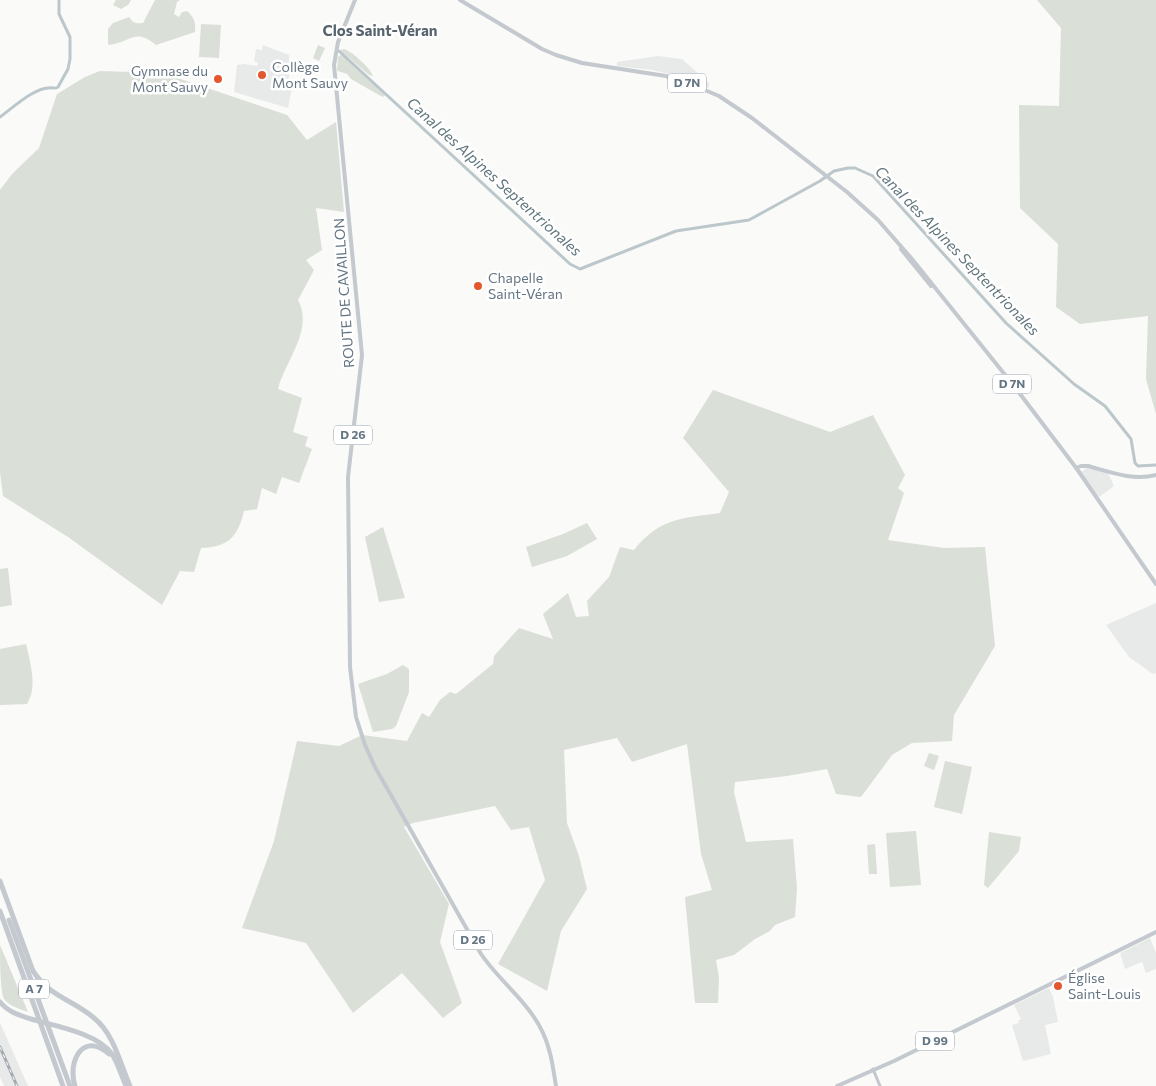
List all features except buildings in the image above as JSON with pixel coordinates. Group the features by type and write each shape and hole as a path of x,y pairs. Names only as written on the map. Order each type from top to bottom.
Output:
{"highway":[{"path":"0,882 33,971 51,992 90,1014 101,1024 115,1048 130,1086"},
{"name":"A 7","path":"0,891 70,1086"},
{"name":"A 7","path":"0,911 64,1086"},
{"path":"0,998 10,1008 27,1016"},
{"path":"0,1002 8,1010 84,1035 103,1045 113,1055 126,1086"},
{"path":"57,1026 86,1034 103,1042 113,1052 123,1070"},
{"path":"75,1086 72,1074 74,1059 80,1051 88,1047 94,1047 108,1053 123,1078"}],"main road":[{"name":"ROUTE DE CAVAILLON","path":"355,0 338,42 334,59 362,354 348,477 352,696 359,727 368,751 387,790 480,954 496,975 530,1011 540,1026 549,1048 556,1086"},
{"name":"D 7N","path":"460,0 556,55 593,65 666,76 713,93 735,106 830,178 864,207 892,236 1014,386 1076,468 1156,584"},
{"name":"D 7N","path":"892,236 913,265 946,302"},
{"path":"912,259 913,265"},
{"path":"1076,468 1088,466 1136,477 1156,475"},
{"name":"D 99","path":"837,1086 894,1061 994,1012 999,1007 1156,932"}],"street":[{"path":"873,1069 880,1086"}],"shaded area":[{"path":"116,0 131,0 128,5 121,9 113,5"},
{"path":"155,0 180,0 177,2 174,14 179,17 182,12 187,11 194,20 195,32 156,45 142,37 137,37 108,45 108,29 113,23 129,17 135,23 143,23"},
{"path":"1037,0 1156,0 1156,414 1146,379 1148,316 1080,324 1056,307 1058,244 1020,208 1019,105 1059,106 1061,28"},
{"path":"201,24 221,25 219,58 199,57"},
{"name":"Collège Mont Sauvy","path":"263,45 289,55 289,84 292,88 288,108 234,92 237,65 257,66 258,63 254,61 256,49 262,50"},
{"path":"318,45 325,48 319,61 313,58"},
{"path":"344,49 361,61 373,76 369,75 340,50"},
{"path":"342,54 382,91 385,95 383,97 351,79 347,74 338,71 338,57"},
{"path":"658,56 682,59 709,83 709,88 683,77 652,70 617,66 617,62"},
{"path":"100,71 163,73 287,115 307,140 336,122 344,212 316,208 322,250 306,260 314,270 298,300 302,311 303,323 301,334 278,389 302,398 293,432 308,437 305,446 312,449 299,483 282,477 276,494 262,488 257,509 244,511 239,528 225,543 201,548 194,572 180,571 162,605 68,537 3,496 0,472 0,190 12,174 39,148 57,94 85,77"},
{"path":"713,390 830,432 873,415 905,475 898,488 904,493 888,540 944,548 985,547 995,646 954,715 952,741 912,743 892,755 861,797 836,794 827,769 735,782 734,792 746,842 793,839 797,889 795,917 775,925 770,931 755,939 734,955 716,960 719,977 718,1003 695,1003 685,897 712,890 701,854 687,744 632,762 617,738 564,750 567,823 579,856 587,889 561,931 547,991 498,964 545,880 529,827 511,830 495,806 413,823 404,827 449,904 440,942 462,1003 443,1018 402,973 353,1013 306,943 242,928 274,841 297,741 339,746 362,735 407,741 422,713 429,717 440,700 450,692 456,694 493,664 494,656 519,628 553,639 543,614 568,593 576,617 589,616 587,601 609,577 620,547 634,550 653,531 672,521 720,513 729,492 683,438"},
{"path":"1087,468 1108,473 1114,486 1099,497 1081,472"},
{"path":"587,523 597,539 567,556 532,567 526,547"},
{"path":"383,527 405,598 379,602 365,537"},
{"path":"8,568 12,605 0,607 0,569"},
{"path":"1156,603 1156,673 1153,674 1129,657 1106,625"},
{"path":"26,644 33,682 30,697 27,704 0,705 0,649"},
{"path":"403,665 409,669 409,692 396,726 392,729 373,732 358,684 387,674"},
{"path":"929,753 939,756 934,770 924,766"},
{"path":"945,761 972,767 962,814 934,807"},
{"path":"916,831 921,885 890,887 886,833"},
{"path":"989,832 1021,837 1019,851 988,888 984,885"},
{"path":"875,844 877,874 869,874 867,845"},
{"path":"1150,938 1156,953 1156,969 1146,973 1142,962 1125,969 1120,953"},
{"path":"0,945 28,1012 4,999 1,981"},
{"path":"1049,988 1053,997 1058,1022 1045,1025 1051,1054 1023,1061 1012,1025 1019,1023 1018,1021 1021,1019 1014,1005"},
{"path":"0,1023 28,1086 4,1086 0,1077"}],"waterway":[{"path":"56,88 68,69 70,59 70,37 59,14 59,0"},
{"name":"Canal des Alpines Septentrionales","path":"339,51 570,264 580,269 676,231 749,220 820,181 834,171 855,168 873,176 1006,323 1074,384 1105,406 1131,439 1135,463 1138,466 1156,465"},
{"path":"0,117 33,93 47,88 54,88"}],"railway":[{"path":"0,1047 17,1086"}],"place":[{"name":"Collège Mont Sauvy","path":"262,75"},
{"name":"Gymnase du Mont Sauvy","path":"218,79"},
{"name":"Chapelle Saint-Véran","path":"478,286"},
{"name":"Église Saint-Louis","path":"1058,986"}],"district":[{"name":"Clos Saint-Véran","path":"380,31"}]}
